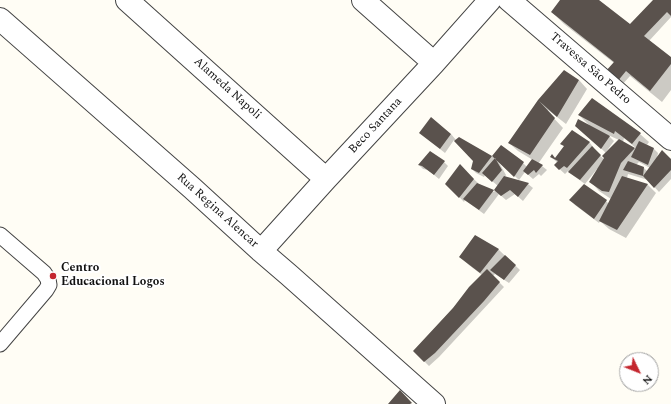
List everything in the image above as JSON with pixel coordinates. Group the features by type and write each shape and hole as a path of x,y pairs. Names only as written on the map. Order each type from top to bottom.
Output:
{"street":[{"name":"Alameda Napoli","path":"127,0 326,179"},
{"path":"363,0 434,63"},
{"name":"Beco Santana","path":"261,251 490,0"},
{"name":"Travessa São Pedro","path":"509,0 671,139"},
{"name":"Rua Regina Alencar","path":"0,18 434,404"}],"lane":[{"path":"0,235 44,274 48,279 49,285 0,344"}],"building":[{"path":"560,0 599,0 630,24 653,0 671,0 671,16 667,12 644,36 671,57 671,64 650,91 626,71 617,82 605,72 614,62 551,12"},
{"path":"564,70 579,80 557,117 539,101 555,118 530,155 508,143 538,100"},
{"path":"592,98 641,133 632,144 615,131 614,134 578,115"},
{"path":"431,117 451,134 440,149 419,133"},
{"path":"578,119 610,136 601,149 575,126"},
{"path":"572,130 590,142 567,168 564,166 559,170 554,165 558,161 550,157 552,154 555,158 564,146 560,144"},
{"path":"459,137 492,156 479,173 471,169 473,161 454,141"},
{"path":"619,139 635,148 621,163 609,192 602,191 589,182 604,158 602,156"},
{"path":"639,141 654,148 648,165 631,157"},
{"path":"501,145 524,162 514,177 492,156"},
{"path":"592,146 601,155 580,180 568,172"},
{"path":"662,150 671,159 671,170 654,188 643,176"},
{"path":"430,151 445,161 434,175 422,166 418,165"},
{"path":"495,158 502,170 492,182 482,173"},
{"path":"532,159 543,165 536,173 534,170 528,175 523,171"},
{"path":"628,161 644,167 643,176 623,170"},
{"path":"460,164 474,179 459,198 445,184"},
{"path":"504,176 529,183 518,197 510,190 501,196 494,190"},
{"path":"622,176 648,184 617,230 599,221"},
{"path":"477,183 494,190 479,210 463,199"},
{"path":"584,184 607,200 594,219 569,200"},
{"path":"475,235 499,249 480,273 459,257"},
{"path":"505,255 516,265 504,280 490,270"},
{"path":"487,269 500,282 435,353 424,362 413,351 453,308 469,287"},
{"path":"400,390 412,403 388,404"}],"place":[{"name":"Centro Educacional Logos","path":"53,276"}]}
